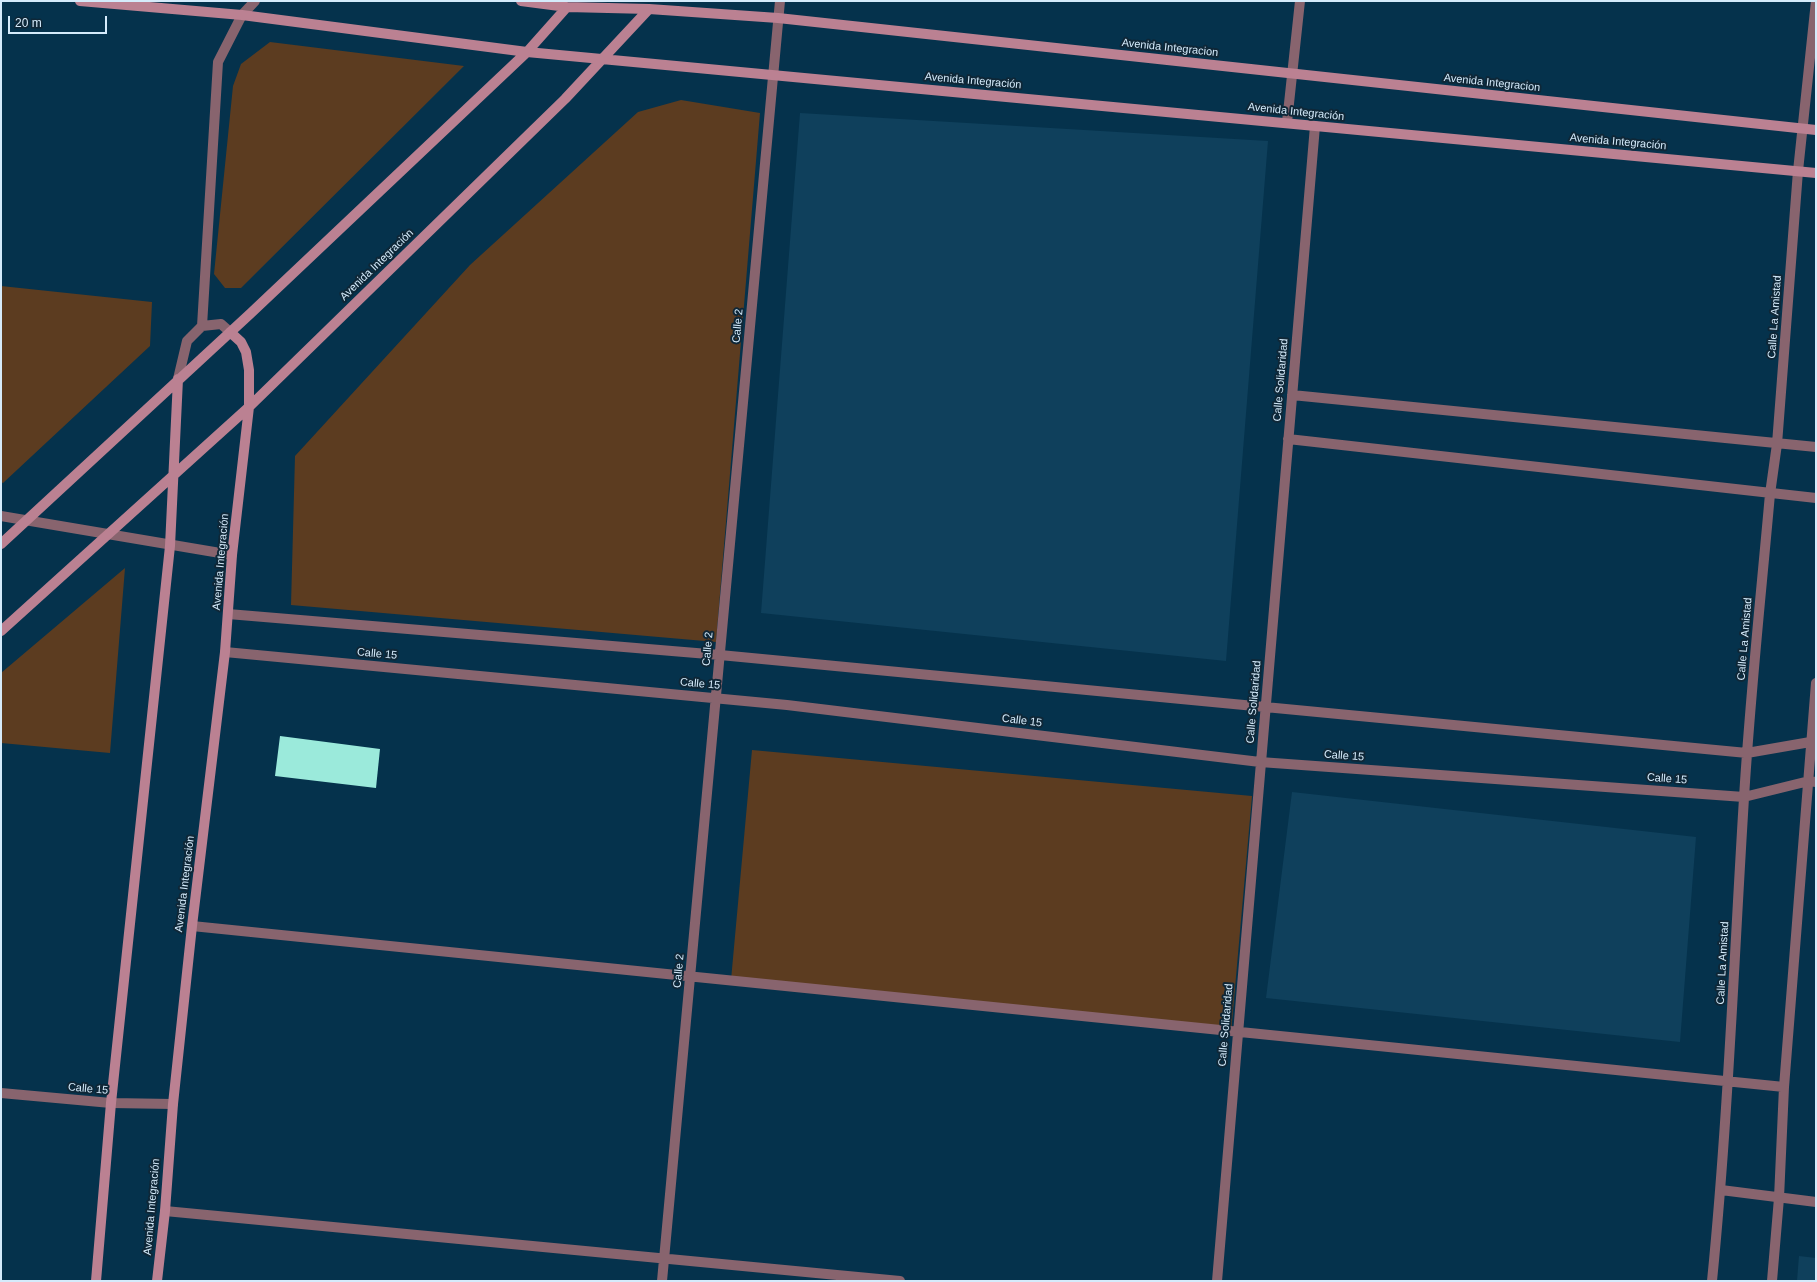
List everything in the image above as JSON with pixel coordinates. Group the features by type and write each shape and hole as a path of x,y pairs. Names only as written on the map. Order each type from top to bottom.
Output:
{"main road":[{"name":"Avenida Integración","path":"80,1 242,15 526,52 603,60 773,74 1816,173"},
{"name":"Avenida Integracion","path":"521,1 567,7 649,9 778,18 1816,130"},
{"path":"1,544 230,332 526,52 567,7"},
{"name":"Avenida Integración","path":"157,1281 165,1211 172,1104 225,652 232,555 249,407 560,105 649,9"},
{"path":"1,632 249,407 249,370 246,352 241,342 230,332"},
{"path":"96,1281 111,1103 170,546 178,379"}],"street":[{"path":"202,326 218,62 242,15 255,1"},
{"name":"Calle 2","path":"662,1281 780,1"},
{"path":"1287,122 1300,1"},
{"name":"Calle La Amistad","path":"1712,1281 1721,1190 1747,753 1770,494 1777,444 1798,171 1816,1"},
{"name":"Calle Solidaridad","path":"1217,1281 1315,126"},
{"path":"178,379 187,341 202,326 221,324 230,332"},
{"path":"1292,395 1816,447"},
{"path":"1288,440 1816,498"},
{"path":"1,516 170,546 232,555"},
{"path":"228,614 720,655 1747,753 1814,741"},
{"name":"Calle 15","path":"225,652 716,698 1260,762 1744,797 1812,782"},
{"path":"1772,1281 1779,1198 1784,1087 1812,782 1816,683"},
{"path":"192,926 1784,1087"},
{"name":"Calle 15","path":"1,1093 111,1103 172,1104"},
{"path":"1721,1190 1816,1202"},
{"path":"165,1211 900,1281"}],"shaded area":[{"path":"270,42 464,66 241,288 225,288 214,274 233,86 241,64"},
{"path":"681,100 760,113 716,642 291,605 295,456 470,265 638,112"},
{"path":"800,113 1268,141 1226,661 761,613"},
{"path":"1,286 152,302 150,346 3,483 1,482"},
{"path":"125,568 110,753 1,743 1,673"},
{"path":"752,750 1252,796 1231,1033 731,980"},
{"path":"1292,792 1696,837 1680,1042 1266,998"},
{"path":"1799,1256 1816,1258 1816,1281 1797,1281"}],"building":[{"path":"280,736 380,749 376,788 275,776"}]}
